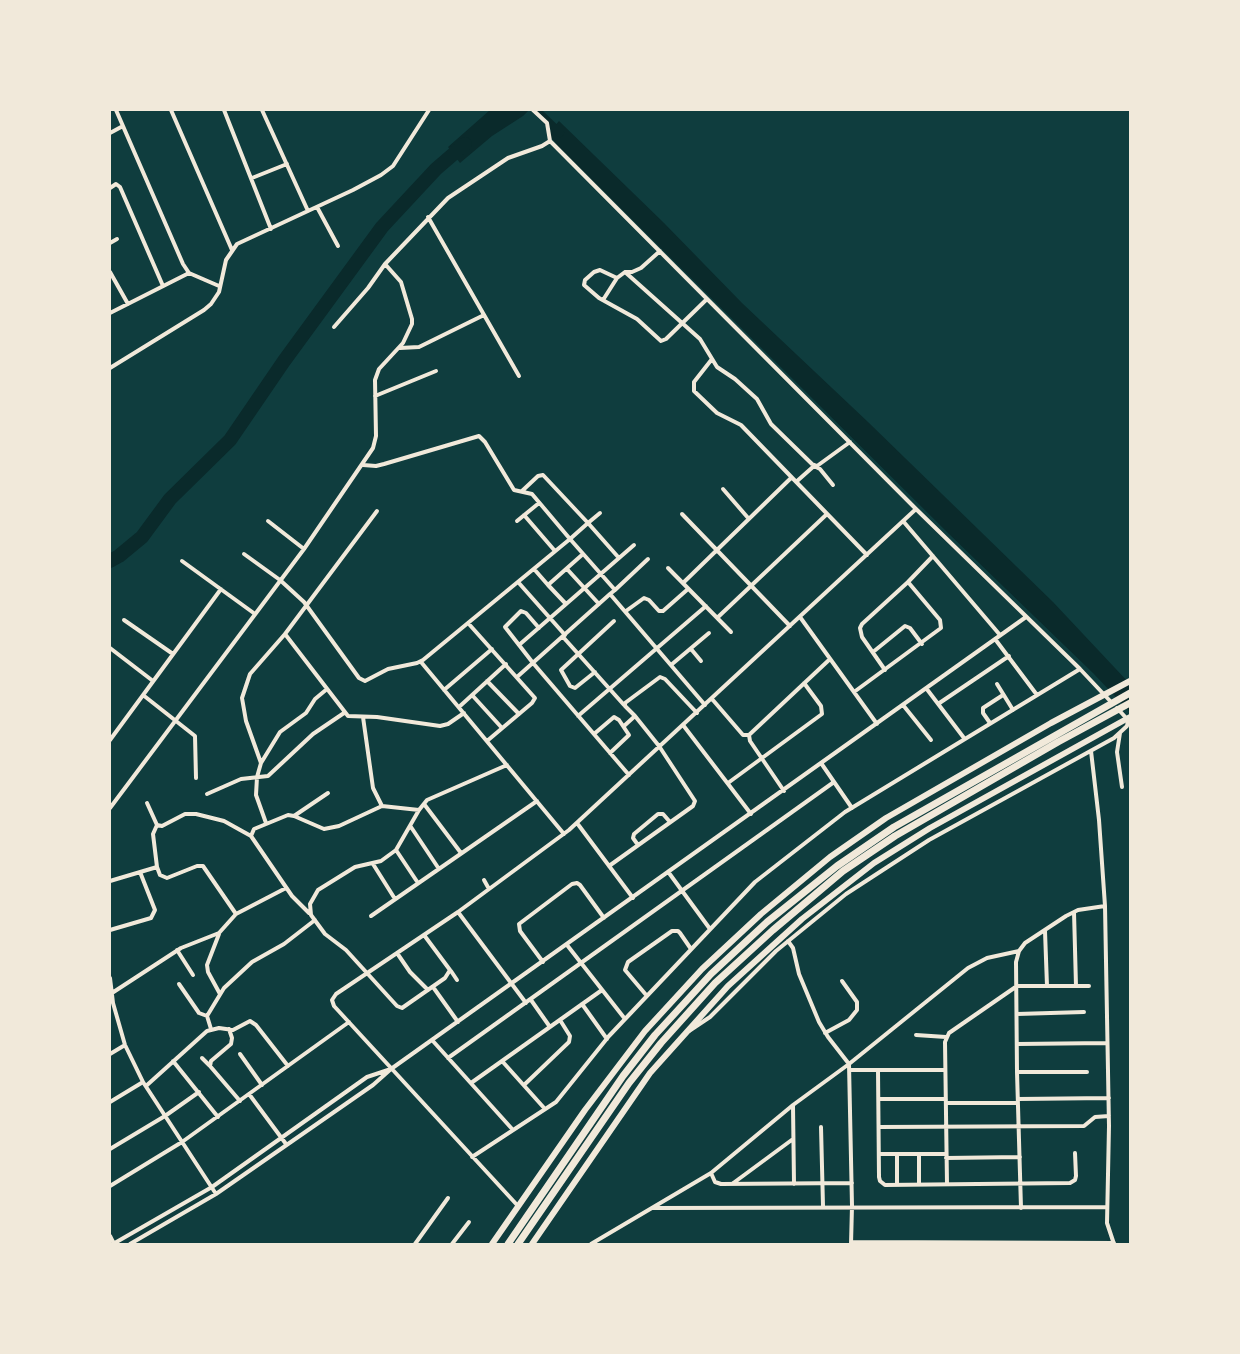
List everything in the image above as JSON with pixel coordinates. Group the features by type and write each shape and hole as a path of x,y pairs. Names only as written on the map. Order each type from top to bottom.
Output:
{"highway":[{"path":"508,1245 623,1076 655,1035 711,974 767,922 837,866 894,827 1131,693"},
{"path":"518,1245 629,1083 661,1043 715,983 773,930 843,871 895,837 1058,742 1131,703"}],"main road":[{"path":"492,1245 645,1031 710,961 761,914 830,857 886,818 1051,723 1131,681"},
{"path":"532,1245 650,1073 728,986 802,919 874,863 930,828 1131,717"}],"street":[{"path":"116,110 183,264 189,273 220,286"},
{"path":"171,110 232,250"},
{"path":"225,110 271,229"},
{"path":"262,110 308,211"},
{"path":"110,368 204,310 216,297 224,267 237,244 381,175 393,166 429,110"},
{"path":"533,110 547,123 550,141 916,509 1080,669 1128,720 1127,726 1114,738 929,840 846,894 764,962 710,1017 683,1034"},
{"path":"110,133 123,126"},
{"path":"334,327 368,288 385,264 448,198 508,158 550,141"},
{"path":"251,178 287,164"},
{"path":"110,188 116,184 120,187 163,286"},
{"path":"317,207 338,246"},
{"path":"428,217 519,376"},
{"path":"110,243 117,239"},
{"path":"603,300 617,278 625,272 641,268 660,251"},
{"path":"110,808 304,549 363,465 376,441 375,380 380,369 399,348 410,329 412,319 401,282 385,264"},
{"path":"617,278 600,270 585,280 584,285 603,300 637,319 661,341 666,339 707,299"},
{"path":"110,272 128,304"},
{"path":"625,272 683,322 705,345 717,367 735,379 757,399 775,429 817,466 850,442"},
{"path":"110,313 189,273"},
{"path":"399,348 419,347 484,315"},
{"path":"712,359 694,382 694,390 717,413 741,425 867,555"},
{"path":"375,396 436,371"},
{"path":"363,465 376,466 479,436 514,490 532,494 615,590"},
{"path":"796,482 814,466 820,469 833,485"},
{"path":"521,491 538,476 543,475 619,558"},
{"path":"683,583 791,478"},
{"path":"723,489 749,519"},
{"path":"518,521 539,503"},
{"path":"518,1207 334,1006 332,1000 336,994 458,912 564,834 916,509"},
{"path":"261,764 246,721 242,698 250,674 285,634 377,511"},
{"path":"244,554 280,580 307,605 362,680 366,681 388,669 420,661 600,513"},
{"path":"682,514 790,626"},
{"path":"717,618 827,514"},
{"path":"525,515 555,552"},
{"path":"268,521 304,549"},
{"path":"903,521 1000,635"},
{"path":"519,645 634,545"},
{"path":"548,585 584,554"},
{"path":"885,670 862,637 860,628 933,556"},
{"path":"518,677 648,559"},
{"path":"182,561 255,614"},
{"path":"567,568 599,604"},
{"path":"668,568 731,632"},
{"path":"534,569 566,604"},
{"path":"518,582 635,716 659,746 695,801 693,806 609,866"},
{"path":"854,692 938,632 942,624 908,582"},
{"path":"626,611 644,598 659,611 663,611 688,589"},
{"path":"110,740 221,590"},
{"path":"610,594 705,705"},
{"path":"578,716 706,606"},
{"path":"539,628 526,613 521,611 505,627 629,775"},
{"path":"800,617 877,724"},
{"path":"130,1245 216,1194 373,1085 391,1069 1026,617"},
{"path":"124,620 173,654"},
{"path":"595,672 577,688 570,686 561,670 614,621"},
{"path":"468,623 535,698 487,741"},
{"path":"873,652 905,626 910,628 922,644"},
{"path":"671,665 709,633"},
{"path":"285,634 348,716 440,726 448,724 464,713"},
{"path":"996,639 1037,695"},
{"path":"110,648 153,681"},
{"path":"444,690 492,649"},
{"path":"691,649 701,661"},
{"path":"938,704 1009,656"},
{"path":"712,699 743,735 749,735 830,659"},
{"path":"420,661 564,834"},
{"path":"459,707 506,664"},
{"path":"472,1156 556,1102 625,1019 755,882 852,808 1080,669"},
{"path":"625,706 625,703 663,677 697,712"},
{"path":"487,681 519,714"},
{"path":"728,783 822,714 821,706 804,683"},
{"path":"997,684 1013,710"},
{"path":"926,688 964,738"},
{"path":"266,823 257,801 257,777 261,764 280,732 306,713 315,699 327,689"},
{"path":"472,694 502,728"},
{"path":"143,695 195,736 196,778"},
{"path":"990,723 983,713 983,708 1004,695"},
{"path":"903,705 931,740"},
{"path":"207,794 236,780 268,776 313,734 344,713"},
{"path":"624,726 635,716"},
{"path":"363,717 373,788 382,806"},
{"path":"594,734 614,717 624,726 629,735 610,753"},
{"path":"683,725 751,814"},
{"path":"1120,732 1117,752 1122,787"},
{"path":"749,735 750,741 784,790"},
{"path":"788,941 793,948 799,974 825,1033 849,1064 851,1243 1114,1244 1107,1229 1106,1207 1109,1116 1105,906 1091,750"},
{"path":"821,763 852,808"},
{"path":"311,915 310,904 318,890 355,867 373,864 387,858 396,850 427,800 507,765"},
{"path":"448,1058 834,782"},
{"path":"294,816 328,793"},
{"path":"371,916 537,801"},
{"path":"147,803 157,825 153,834 160,875 167,878 197,866 203,866 237,914"},
{"path":"424,804 461,854"},
{"path":"251,836 254,829 288,815 318,828 332,828 382,806 419,810"},
{"path":"157,825 162,826 185,814 196,813 224,820 251,836 286,888 329,937 346,950 397,1006 402,1008 433,987 445,978 450,970"},
{"path":"638,845 633,838 634,834 658,814 663,814 670,822"},
{"path":"577,823 633,898"},
{"path":"410,826 439,869"},
{"path":"396,850 418,883"},
{"path":"373,864 395,899"},
{"path":"110,881 157,867"},
{"path":"110,930 151,918 155,910 140,872"},
{"path":"669,873 710,929"},
{"path":"484,880 489,889"},
{"path":"543,962 520,931 519,924 572,884 580,885 604,918"},
{"path":"220,994 208,972 207,965 219,933 237,914 286,888"},
{"path":"1021,1208 1017,1071 1016,962 1018,951 1025,943 1074,912 1105,906"},
{"path":"458,912 526,1003"},
{"path":"1074,912 1076,986"},
{"path":"207,1016 220,994 252,962 284,944 315,920"},
{"path":"1045,930 1047,986"},
{"path":"647,996 625,970 628,962 672,931 680,933 691,949"},
{"path":"112,993 177,950 219,933"},
{"path":"424,935 457,980"},
{"path":"567,945 625,1019"},
{"path":"177,950 193,975"},
{"path":"591,1245 711,1173 793,1105 849,1064 968,968 987,958 1018,951"},
{"path":"397,953 410,972 428,990"},
{"path":"110,978 111,1004 125,1045 145,1084 216,1194"},
{"path":"825,1033 849,1020 857,1010 857,1002 842,981"},
{"path":"179,984 199,1013 207,1016 212,1029"},
{"path":"947,1184 946,1036 952,1029 1017,986 1089,986"},
{"path":"433,987 458,1022"},
{"path":"471,1083 602,990"},
{"path":"531,1000 550,1027"},
{"path":"582,1004 607,1039"},
{"path":"1017,1014 1084,1012"},
{"path":"524,1085 569,1042 570,1036 560,1020"},
{"path":"110,1102 145,1084 201,1034 212,1029 237,1029 247,1022 253,1022 288,1066"},
{"path":"110,1186 182,1142 349,1022"},
{"path":"211,1068 211,1061 231,1044 230,1029"},
{"path":"916,1035 946,1036"},
{"path":"432,1040 513,1130"},
{"path":"1017,1044 1107,1043"},
{"path":"110,1054 125,1045"},
{"path":"240,1054 262,1085"},
{"path":"202,1058 240,1101"},
{"path":"173,1060 218,1116"},
{"path":"502,1061 545,1109"},
{"path":"110,1236 114,1244 212,1187 367,1077 391,1069"},
{"path":"849,1070 945,1070"},
{"path":"878,1070 880,1181 885,1185 1021,1184 1074,1181 1076,1153"},
{"path":"1017,1071 1087,1072"},
{"path":"110,1149 165,1116 198,1092"},
{"path":"249,1094 286,1144"},
{"path":"879,1099 1018,1101 1108,1098"},
{"path":"793,1105 794,1184"},
{"path":"879,1127 1084,1126 1095,1117 1109,1116"},
{"path":"821,1127 822,1206"},
{"path":"732,1184 794,1138"},
{"path":"879,1154 1020,1157"},
{"path":"897,1154 897,1185"},
{"path":"918,1184 919,1154"},
{"path":"711,1173 718,1183 732,1184 852,1183"},
{"path":"415,1245 448,1198"},
{"path":"651,1208 1106,1207"},
{"path":"161,1217 165,1224"},
{"path":"452,1245 469,1222"}],"water":[{"path":"490,110 529,110 492,136 460,163 448,147"},
{"path":"559,121 742,303 1053,602 1130,684 1130,712 559,147 548,134"}],"waterway":[{"path":"536,110 560,133"},
{"path":"110,561 142,537 170,499 230,440 284,361 382,227 436,169 465,144"}],"railway":[{"path":"1130,110 1130,139"}]}
